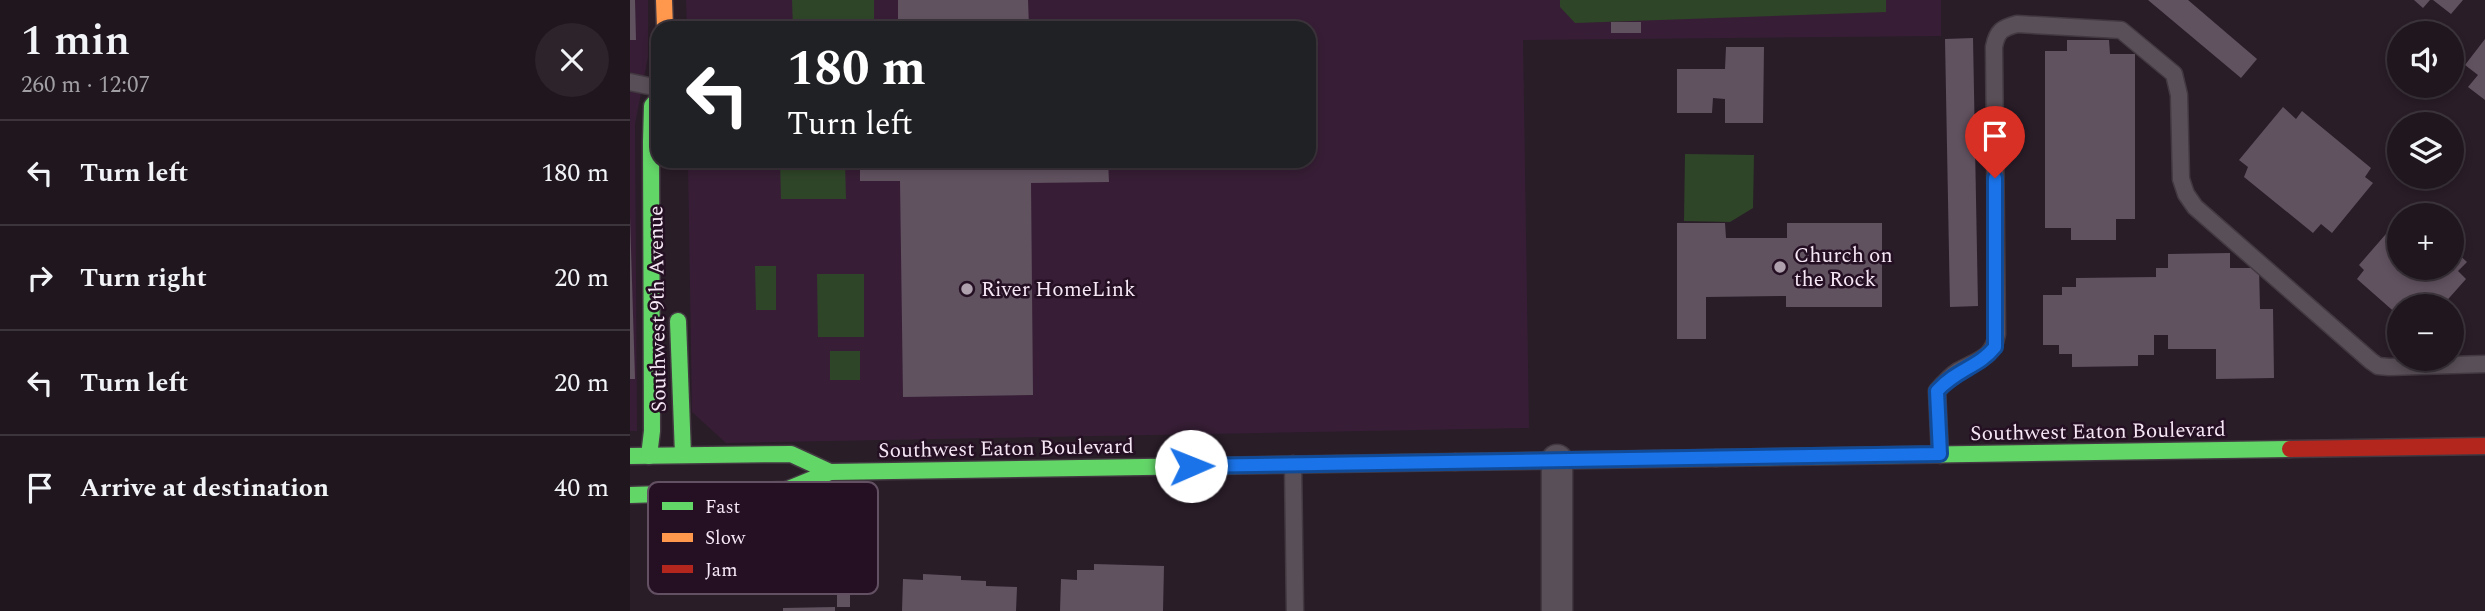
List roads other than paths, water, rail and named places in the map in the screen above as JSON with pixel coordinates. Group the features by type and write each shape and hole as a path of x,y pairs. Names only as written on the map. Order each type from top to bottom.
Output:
{"main road":[{"path":"664,0 665,21"},
{"name":"Southwest 9th Avenue","path":"649,456 652,431 651,168"},
{"name":"Southwest 9th Avenue","path":"678,309 683,456"},
{"name":"Southwest Eaton Boulevard","path":"806,482 830,472 2485,446"},
{"name":"Southwest Eaton Boulevard","path":"630,456 792,454 830,472"},
{"path":"668,471 683,456"},
{"name":"Southwest Eaton Boulevard","path":"630,495 648,494"}],"street":[{"path":"1557,460 1557,611"}],"lane":[{"path":"1940,454 1937,391 1958,371 1987,357 1995,347 1994,47 1996,34 2004,27 2017,24 2121,30 2174,74 2179,94 2181,179 2194,207 2371,361 2378,366 2389,367 2485,365"},
{"path":"630,82 651,86"},
{"path":"1293,464 1295,611"}],"place":[{"name":"Church on the Rock","path":"1780,267"},
{"name":"River HomeLink","path":"967,289"}]}
